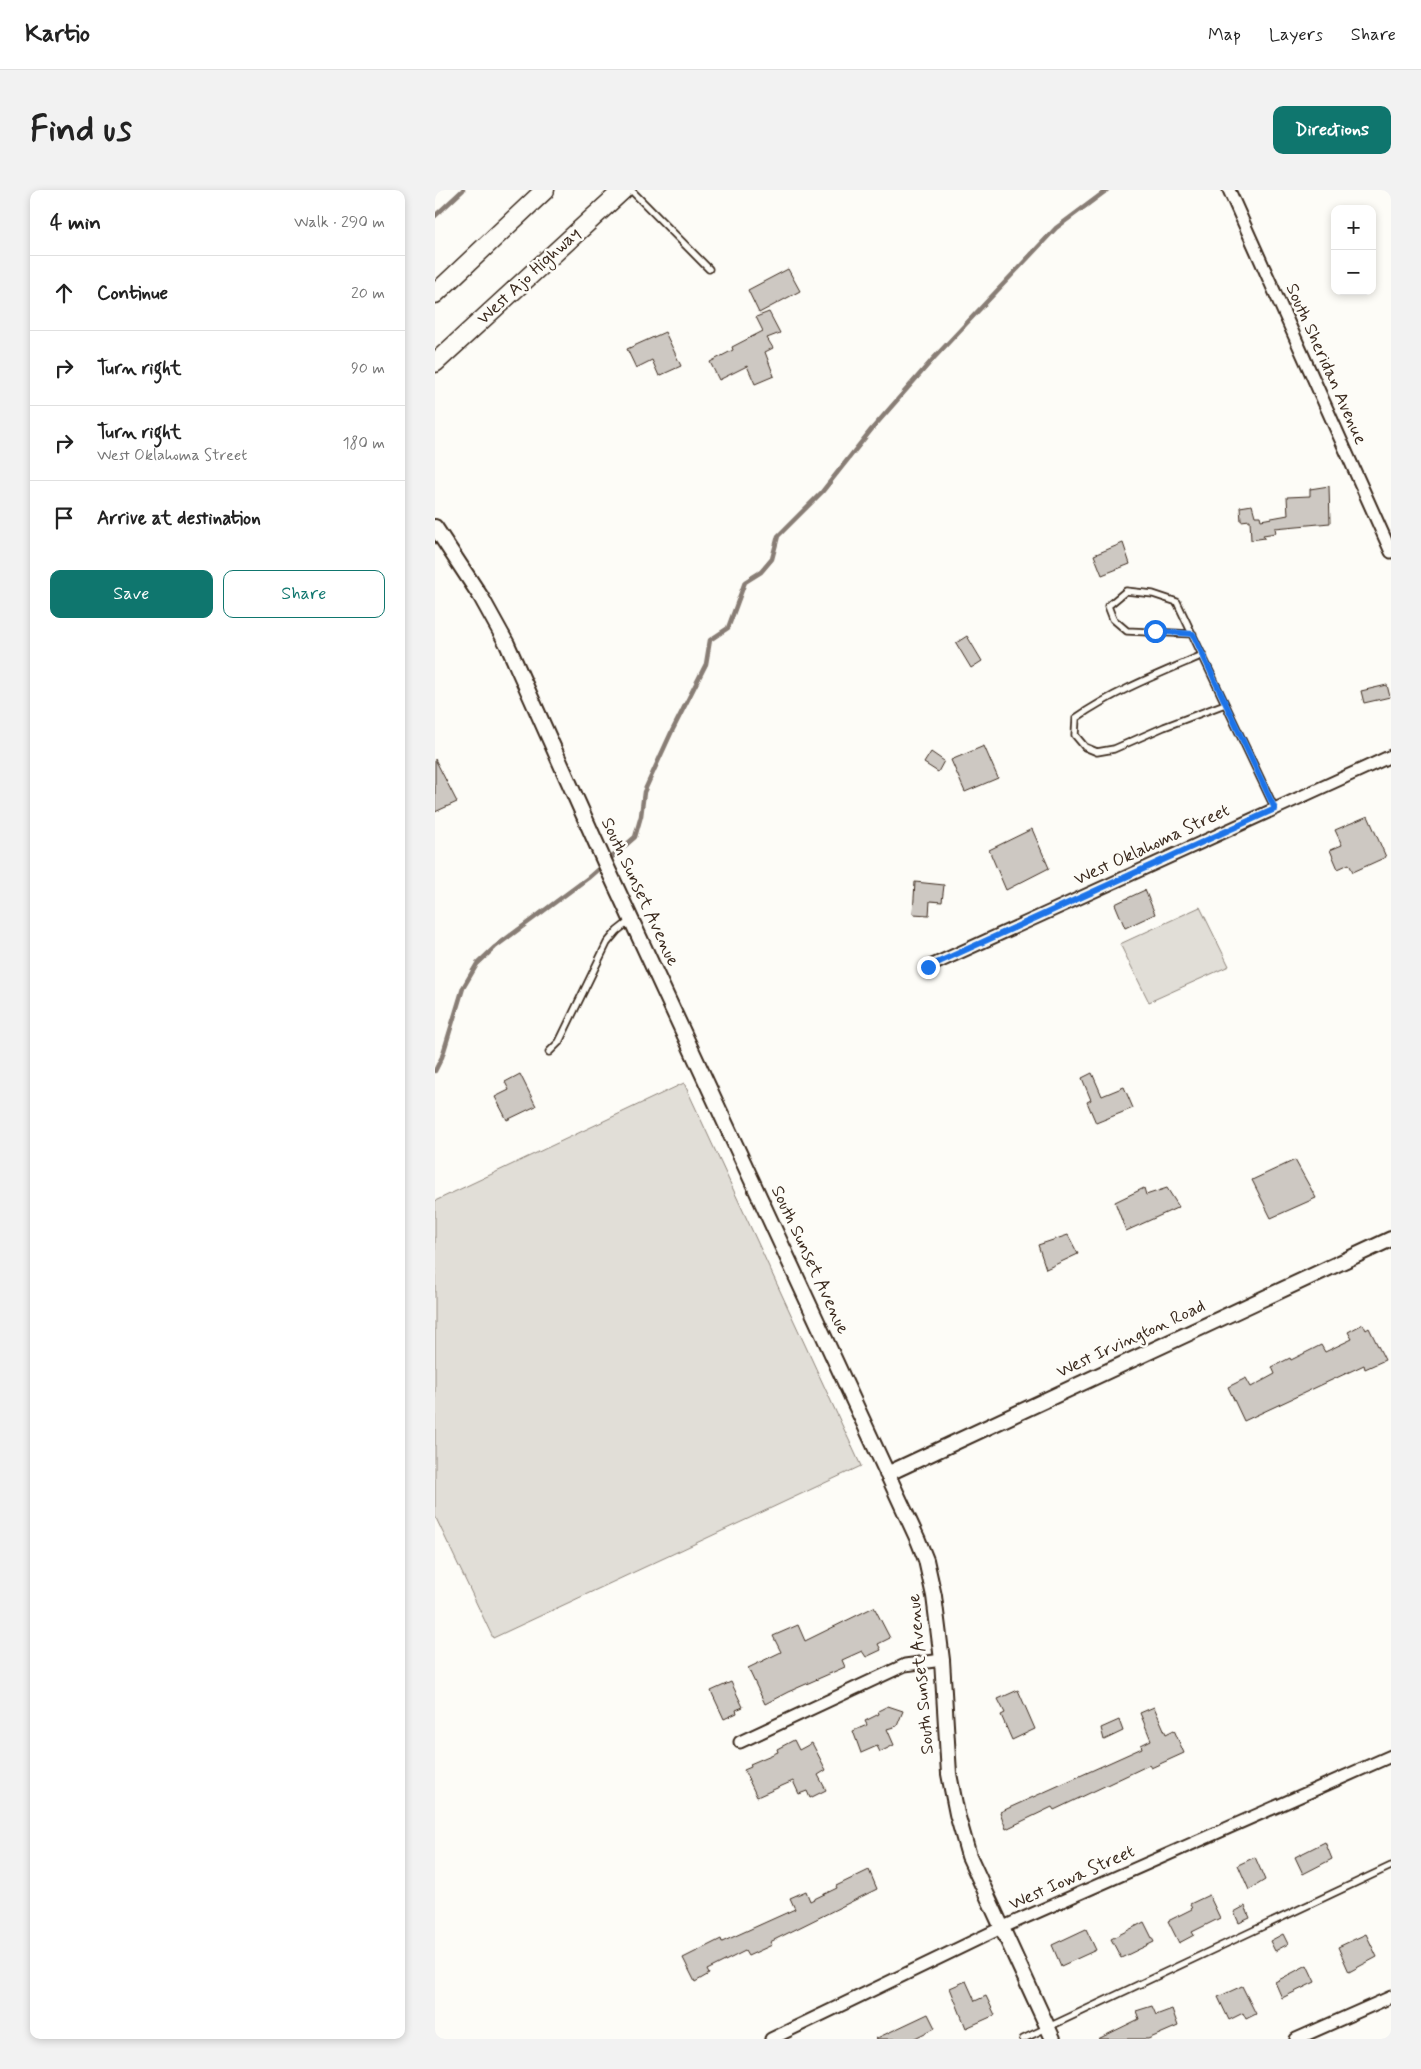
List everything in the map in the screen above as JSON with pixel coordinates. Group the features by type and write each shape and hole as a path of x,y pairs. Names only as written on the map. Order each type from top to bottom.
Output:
{"main road":[{"path":"435,294 545,190"},
{"name":"West Ajo Highway","path":"435,363 623,190"}],"street":[{"name":"South Sheridan Avenue","path":"1229,190 1391,552"},
{"name":"South Sunset Avenue","path":"435,527 481,597 507,644 605,863 633,919 926,1560 935,1596 942,1660 949,1774 957,1814 969,1856 1050,2033"},
{"name":"West Oklahoma Street","path":"928,967 1391,756"},
{"name":"West Irvington Road","path":"887,1474 1391,1239"},
{"path":"741,1742 905,1665 942,1660"},
{"name":"West Iowa Street","path":"771,2039 1001,1928 1390,1757"},
{"path":"1296,2039 1391,1996"}],"lane":[{"path":"631,190 709,269"},
{"path":"1193,634 1127,631 1113,619 1108,606 1126,591 1153,594 1177,602 1193,634 1203,655 1275,809"},
{"path":"1203,655 1114,694 1076,718 1075,735 1085,747 1097,752 1115,749 1164,727 1225,704"},
{"path":"549,1052 559,1042 607,943 617,931 633,919"},
{"path":"1023,2039 1050,2033 1391,1866"}],"shaded area":[{"path":"1200,907 1229,966 1149,1002 1120,944"},
{"path":"684,1083 861,1466 493,1638 435,1516 435,1201"}],"building":[{"path":"788,269 800,291 759,313 748,290"},
{"path":"769,312 780,333 767,338 773,348 765,352 774,376 755,384 747,366 719,380 710,362 733,350 732,347 763,331 756,317"},
{"path":"665,332 681,366 659,376 652,360 636,368 627,349"},
{"path":"1329,486 1330,523 1275,528 1276,533 1263,535 1265,538 1251,540 1250,520 1241,521 1240,507 1252,505 1255,516 1260,516 1261,520 1288,515 1287,497 1310,496 1310,489"},
{"path":"1123,543 1130,564 1102,575 1094,555"},
{"path":"967,636 982,661 971,668 956,643"},
{"path":"1387,685 1390,697 1364,703 1361,691"},
{"path":"984,746 998,778 965,792 951,760"},
{"path":"931,752 944,761 938,772 924,763"},
{"path":"435,759 457,802 435,812"},
{"path":"1368,816 1386,857 1353,872 1349,864 1338,869 1330,850 1342,845 1335,830"},
{"path":"1032,829 1049,868 1006,890 989,850"},
{"path":"915,882 944,885 942,902 930,901 929,915 913,914"},
{"path":"1145,890 1155,914 1125,928 1115,904"},
{"path":"1092,1073 1102,1096 1124,1087 1133,1108 1096,1123 1087,1102 1091,1100 1082,1078"},
{"path":"520,1074 536,1106 507,1120 495,1097 509,1090 505,1082"},
{"path":"1295,1160 1316,1198 1271,1218 1252,1180"},
{"path":"1144,1188 1146,1195 1167,1188 1179,1207 1126,1231 1115,1202"},
{"path":"1068,1235 1078,1254 1046,1269 1038,1245"},
{"path":"1363,1324 1366,1330 1369,1328 1385,1360 1365,1369 1364,1365 1244,1421 1228,1387 1246,1378 1251,1387 1275,1374 1272,1367 1290,1358 1291,1360 1321,1345 1325,1352 1352,1339 1348,1332"},
{"path":"874,1607 890,1638 878,1644 881,1650 866,1657 862,1651 842,1660 845,1667 765,1704 748,1668 781,1652 773,1636 798,1625 805,1641"},
{"path":"731,1682 743,1707 736,1710 737,1713 724,1719 711,1691"},
{"path":"1018,1690 1035,1729 1012,1740 1001,1715 1005,1713 998,1699"},
{"path":"888,1706 903,1711 897,1726 887,1729 894,1745 880,1752 877,1746 861,1753 853,1731 867,1725 865,1721 879,1714 878,1711"},
{"path":"1154,1707 1166,1734 1174,1730 1184,1753 1151,1768 1149,1765 1054,1810 1052,1807 1006,1829 1000,1812 1142,1748 1141,1745 1151,1740 1140,1713"},
{"path":"1119,1720 1123,1731 1104,1740 1101,1728"},
{"path":"794,1740 799,1750 812,1743 826,1770 818,1775 826,1790 810,1798 807,1791 799,1794 793,1781 757,1797 744,1770 751,1767 750,1764 778,1752 777,1749"},
{"path":"1325,1842 1332,1859 1303,1874 1295,1857"},
{"path":"1255,1857 1265,1880 1249,1890 1238,1865"},
{"path":"869,1870 877,1889 770,1942 772,1945 748,1956 745,1951 707,1970 709,1974 695,1982 683,1958 721,1939 722,1942 795,1909 790,1898 806,1891 810,1901"},
{"path":"1209,1895 1220,1918 1192,1932 1194,1935 1179,1943 1168,1921 1192,1909 1190,1904"},
{"path":"1245,1906 1250,1918 1239,1923 1234,1912"},
{"path":"1144,1922 1154,1942 1121,1958 1111,1939"},
{"path":"1086,1929 1096,1950 1061,1966 1052,1945"},
{"path":"1283,1934 1288,1944 1275,1951 1270,1941"},
{"path":"1366,1934 1377,1957 1349,1972 1338,1947"},
{"path":"1307,1965 1315,1982 1282,1998 1275,1982"},
{"path":"966,1981 975,2001 986,1996 995,2015 966,2028 950,1988"},
{"path":"1242,1986 1256,2014 1246,2019 1243,2013 1229,2020 1218,1997"},
{"path":"1152,2006 1156,2015 1172,2009 1178,2026 1148,2039 1098,2039 1139,2019 1136,2011"},
{"path":"928,2014 935,2028 913,2039 875,2039"}],"waterway":[{"path":"435,216 463,190"},
{"path":"435,1071 442,1057 463,988 477,964 495,947 588,878 635,837 641,816 644,792 706,664 710,640 728,628 745,582 761,572 772,559 778,536 822,492 871,430 933,359 1056,228 1107,190"}],"route":[{"path":"928,967 1275,809 1193,634 1155,631"}]}
